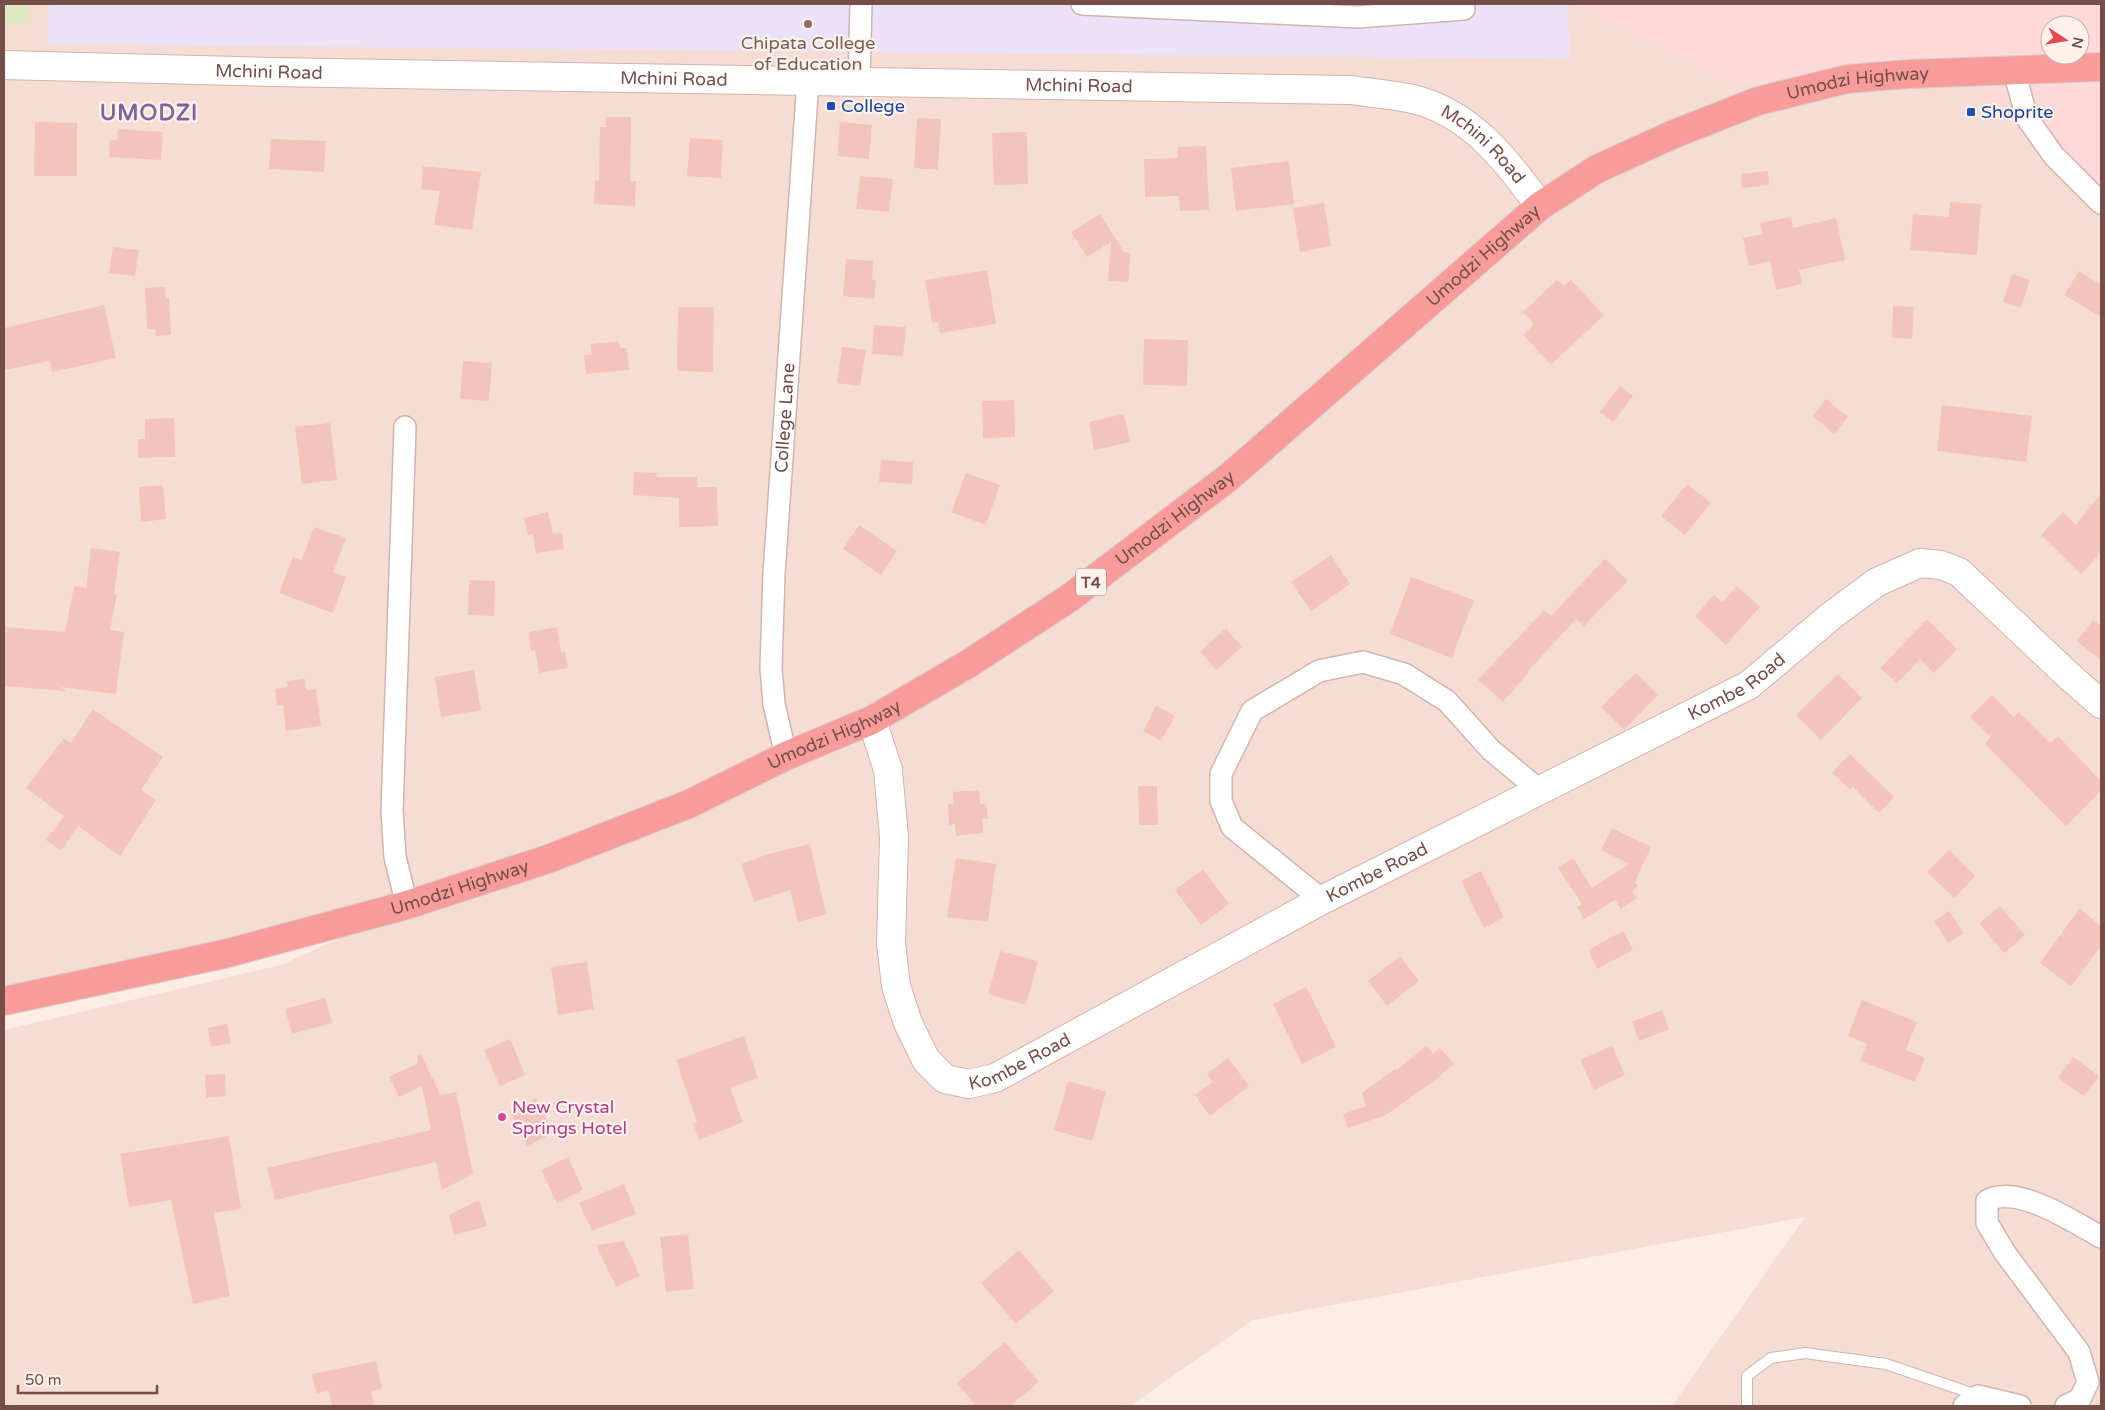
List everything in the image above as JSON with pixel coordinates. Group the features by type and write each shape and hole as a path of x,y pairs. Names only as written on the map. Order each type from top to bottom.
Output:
{"highway":[{"name":"Umodzi Highway","path":"4,1001 224,954 406,905 548,859 689,804 786,756 872,720 968,664 1068,600 1229,477 1540,206 1596,169 1674,134 1758,101 1847,79 1909,74 2101,67"}],"street":[{"path":"859,81 862,4"},
{"path":"1082,4 1358,17 1464,9"},
{"name":"Mchini Road","path":"4,65 272,72 1351,90 1413,99 1450,113 1475,130 1508,163 1540,206"},
{"path":"2014,71 2027,118 2054,156 2101,203"},
{"name":"College Lane","path":"786,756 774,704 771,668 774,574 808,80"},
{"path":"406,427 392,811 396,857 406,905"},
{"name":"Kombe Road","path":"872,720 888,770 894,837 891,943 896,986 908,1023 926,1060 945,1079 969,1084 995,1078 1322,900 1749,686 1831,616 1877,582 1920,563 1941,565 1959,572 2101,704"},
{"path":"1322,900 1232,827 1221,801 1221,774 1252,711 1319,671 1363,662 1404,674 1447,700 1492,750 1539,790"},
{"path":"2066,1406 2080,1399 2088,1382 2079,1352 2005,1253 1987,1223 1987,1201 1994,1196 2034,1201 2101,1237"},
{"path":"1971,1401 2020,1406"}],"lane":[{"path":"1747,1406 1746,1376 1771,1358 1804,1353 1886,1364 1971,1401"}],"shaded area":[{"path":"4,4 1576,4 1728,83 1963,79 2101,214 2101,1406 1672,1406 1805,1217 1253,1320 1130,1406 4,1406 4,1030 281,965 426,899 4,993"},
{"name":"Chipata College of Education","path":"49,4 1568,4 1570,59 47,44"},
{"path":"1576,4 2101,4 2101,214 1963,79 1728,83"}],"green space":[{"path":"4,4 29,4 28,23 4,24"}],"building":[{"path":"606,117 631,117 630,181 636,181 635,206 594,204 595,180 599,181 600,127 606,127"},
{"path":"917,118 941,119 938,170 914,168"},
{"path":"35,122 77,123 77,176 34,176"},
{"path":"840,122 872,125 869,159 837,156"},
{"path":"118,129 163,132 161,160 109,157 110,140 117,140"},
{"path":"1027,132 1028,184 994,185 992,133"},
{"path":"690,138 723,140 721,178 687,176"},
{"path":"271,139 326,141 324,172 269,169"},
{"path":"1206,146 1209,210 1180,211 1179,196 1145,197 1144,159 1178,158 1178,147"},
{"path":"1289,161 1294,204 1236,211 1231,168"},
{"path":"423,166 481,172 472,230 434,225 440,191 421,189"},
{"path":"1768,171 1769,185 1742,188 1741,174"},
{"path":"860,176 893,179 889,212 856,209"},
{"path":"1950,202 1981,204 1977,255 1910,250 1913,214 1949,217"},
{"path":"1324,203 1331,246 1300,252 1293,208"},
{"path":"1100,214 1124,252 1131,253 1128,282 1108,281 1111,242 1087,257 1071,232"},
{"path":"1791,217 1793,228 1836,218 1845,260 1799,270 1802,284 1776,290 1770,261 1749,266 1743,238 1763,234 1760,223"},
{"path":"113,247 139,250 135,276 109,273"},
{"path":"846,259 873,261 872,280 876,280 874,299 843,296"},
{"path":"987,270 996,324 940,333 938,322 932,323 925,280"},
{"path":"2079,271 2101,285 2101,317 2064,295"},
{"path":"2012,274 2030,280 2021,308 2003,302"},
{"path":"1557,280 1564,286 1571,280 1604,315 1551,365 1523,335 1534,324 1523,312"},
{"path":"165,287 166,298 169,298 171,335 156,336 155,329 147,329 145,288"},
{"path":"104,305 116,358 52,372 50,361 4,370 4,328"},
{"path":"1893,306 1914,307 1912,339 1892,338"},
{"path":"678,307 714,307 713,372 677,371"},
{"path":"874,325 906,327 903,356 872,354"},
{"path":"1144,339 1188,340 1187,386 1143,385"},
{"path":"619,341 620,348 627,348 629,370 586,374 584,355 592,354 591,344"},
{"path":"842,347 866,350 860,386 837,383"},
{"path":"463,361 492,363 489,401 460,399"},
{"path":"1620,386 1633,396 1613,422 1600,412"},
{"path":"1826,399 1848,417 1834,434 1813,416"},
{"path":"1014,400 1015,437 983,438 982,401"},
{"path":"1942,405 2032,416 2026,462 1937,451"},
{"path":"1124,414 1130,442 1094,450 1089,422"},
{"path":"174,418 175,457 138,458 138,439 145,439 145,419"},
{"path":"330,423 337,480 302,484 295,427"},
{"path":"881,460 913,462 912,484 879,482"},
{"path":"634,472 657,473 656,477 697,477 698,487 717,487 718,526 679,527 679,498 633,495"},
{"path":"966,473 1000,485 986,525 951,512"},
{"path":"1687,484 1711,503 1685,535 1661,516"},
{"path":"163,485 166,519 141,522 139,487"},
{"path":"2101,493 2101,552 2081,574 2041,535 2063,512 2076,525"},
{"path":"548,512 553,534 562,533 564,549 536,553 533,534 528,535 524,518"},
{"path":"859,525 897,551 881,575 843,549"},
{"path":"314,527 346,538 333,572 346,577 333,613 279,593 293,557 302,560"},
{"path":"91,548 120,552 114,594 117,594 110,630 124,632 116,694 61,687 66,691 4,686 4,627 65,632 74,586 86,588"},
{"path":"1331,555 1350,584 1311,611 1291,582"},
{"path":"1605,559 1628,581 1584,626 1576,619 1528,671 1503,702 1478,680 1544,610 1551,616"},
{"path":"1411,577 1474,600 1452,658 1390,634"},
{"path":"469,580 495,581 494,616 468,615"},
{"path":"1737,586 1760,607 1726,645 1695,616 1714,595 1722,602"},
{"path":"1927,619 1957,649 1934,673 1920,659 1897,683 1880,668"},
{"path":"2093,620 2101,626 2101,661 2077,641"},
{"path":"557,627 561,652 565,652 568,668 539,673 535,650 531,651 529,632"},
{"path":"1226,628 1242,647 1216,670 1200,652"},
{"path":"474,670 481,710 441,717 435,677"},
{"path":"1636,673 1658,695 1624,730 1601,707"},
{"path":"1838,674 1862,698 1821,740 1796,715"},
{"path":"305,679 306,690 316,689 321,726 286,731 283,705 277,706 275,689 288,687 287,681"},
{"path":"1992,695 2014,717 2019,712 2050,743 2058,736 2101,781 2101,791 2066,826 1985,744 1991,737 1970,717"},
{"path":"1156,706 1175,716 1161,741 1143,731"},
{"path":"93,709 163,757 141,790 156,800 120,856 78,826 61,851 46,840 64,816 26,788 64,738 71,743"},
{"path":"1850,754 1894,797 1879,813 1853,787 1850,790 1832,773"},
{"path":"1138,786 1157,786 1158,825 1139,825"},
{"path":"979,790 980,804 986,803 988,819 982,819 983,833 956,836 955,824 949,825 948,804 954,803 953,792"},
{"path":"1612,828 1651,847 1635,882 1638,886 1632,891 1637,898 1621,909 1615,900 1584,919 1577,907 1582,904 1558,868 1573,858 1592,888 1629,864 1601,850"},
{"path":"810,844 826,914 798,922 790,890 754,902 741,864 768,854"},
{"path":"1949,850 1975,876 1954,898 1927,872"},
{"path":"956,858 996,864 988,922 947,917"},
{"path":"1203,869 1229,904 1201,925 1175,890"},
{"path":"1481,871 1504,917 1484,928 1461,881"},
{"path":"2000,906 2025,935 2004,953 1979,923"},
{"path":"2080,908 2101,927 2101,946 2071,986 2040,963"},
{"path":"1949,911 1964,933 1948,943 1934,921"},
{"path":"1623,931 1633,950 1597,969 1588,950"},
{"path":"1000,951 1038,961 1026,1005 988,994"},
{"path":"1400,956 1419,981 1387,1006 1368,981"},
{"path":"587,962 594,1009 558,1015 551,967"},
{"path":"1306,987 1336,1047 1302,1064 1273,1004"},
{"path":"325,998 332,1023 292,1034 285,1009"},
{"path":"1862,1000 1917,1022 1906,1050 1925,1058 1915,1082 1860,1061 1867,1044 1848,1036"},
{"path":"1662,1010 1669,1029 1639,1041 1632,1022"},
{"path":"227,1024 231,1043 211,1047 208,1028"},
{"path":"744,1036 758,1078 730,1088 743,1122 699,1140 693,1124 697,1122 676,1060"},
{"path":"510,1039 525,1075 500,1086 484,1050"},
{"path":"1426,1046 1433,1054 1440,1048 1454,1064 1434,1081 1386,1115 1348,1128 1343,1114 1366,1106 1362,1093 1396,1068 1397,1070"},
{"path":"1612,1046 1625,1075 1594,1090 1580,1060"},
{"path":"421,1055 441,1095 456,1092 473,1174 442,1190 436,1162 275,1200 267,1168 431,1130 422,1086 399,1097 389,1077 418,1063 417,1056"},
{"path":"2073,1057 2099,1076 2084,1096 2058,1078"},
{"path":"1228,1058 1249,1086 1210,1116 1195,1095 1213,1082 1207,1074"},
{"path":"225,1074 226,1096 206,1098 205,1075"},
{"path":"1068,1081 1106,1092 1092,1141 1054,1130"},
{"path":"536,1098 553,1133 527,1146 510,1111"},
{"path":"229,1136 241,1209 214,1213 230,1296 193,1304 171,1200 129,1207 120,1154"},
{"path":"568,1157 583,1190 557,1203 541,1170"},
{"path":"624,1184 636,1214 592,1231 579,1203"},
{"path":"479,1200 487,1226 454,1235 449,1215"},
{"path":"688,1234 694,1289 666,1292 660,1237"},
{"path":"624,1241 640,1276 616,1287 596,1245"},
{"path":"1019,1250 1054,1291 1016,1324 981,1283"},
{"path":"1005,1342 1039,1382 1010,1406 976,1406 957,1383"},
{"path":"376,1361 382,1389 371,1391 374,1406 332,1406 329,1391 316,1393 312,1374"}],"place":[{"name":"Chipata College of Education","path":"808,24"},
{"name":"College","path":"831,106"},
{"name":"Shoprite","path":"1971,112"},
{"name":"New Crystal Springs Hotel","path":"502,1117"}],"district":[{"name":"UMODZI","path":"149,112"}]}
